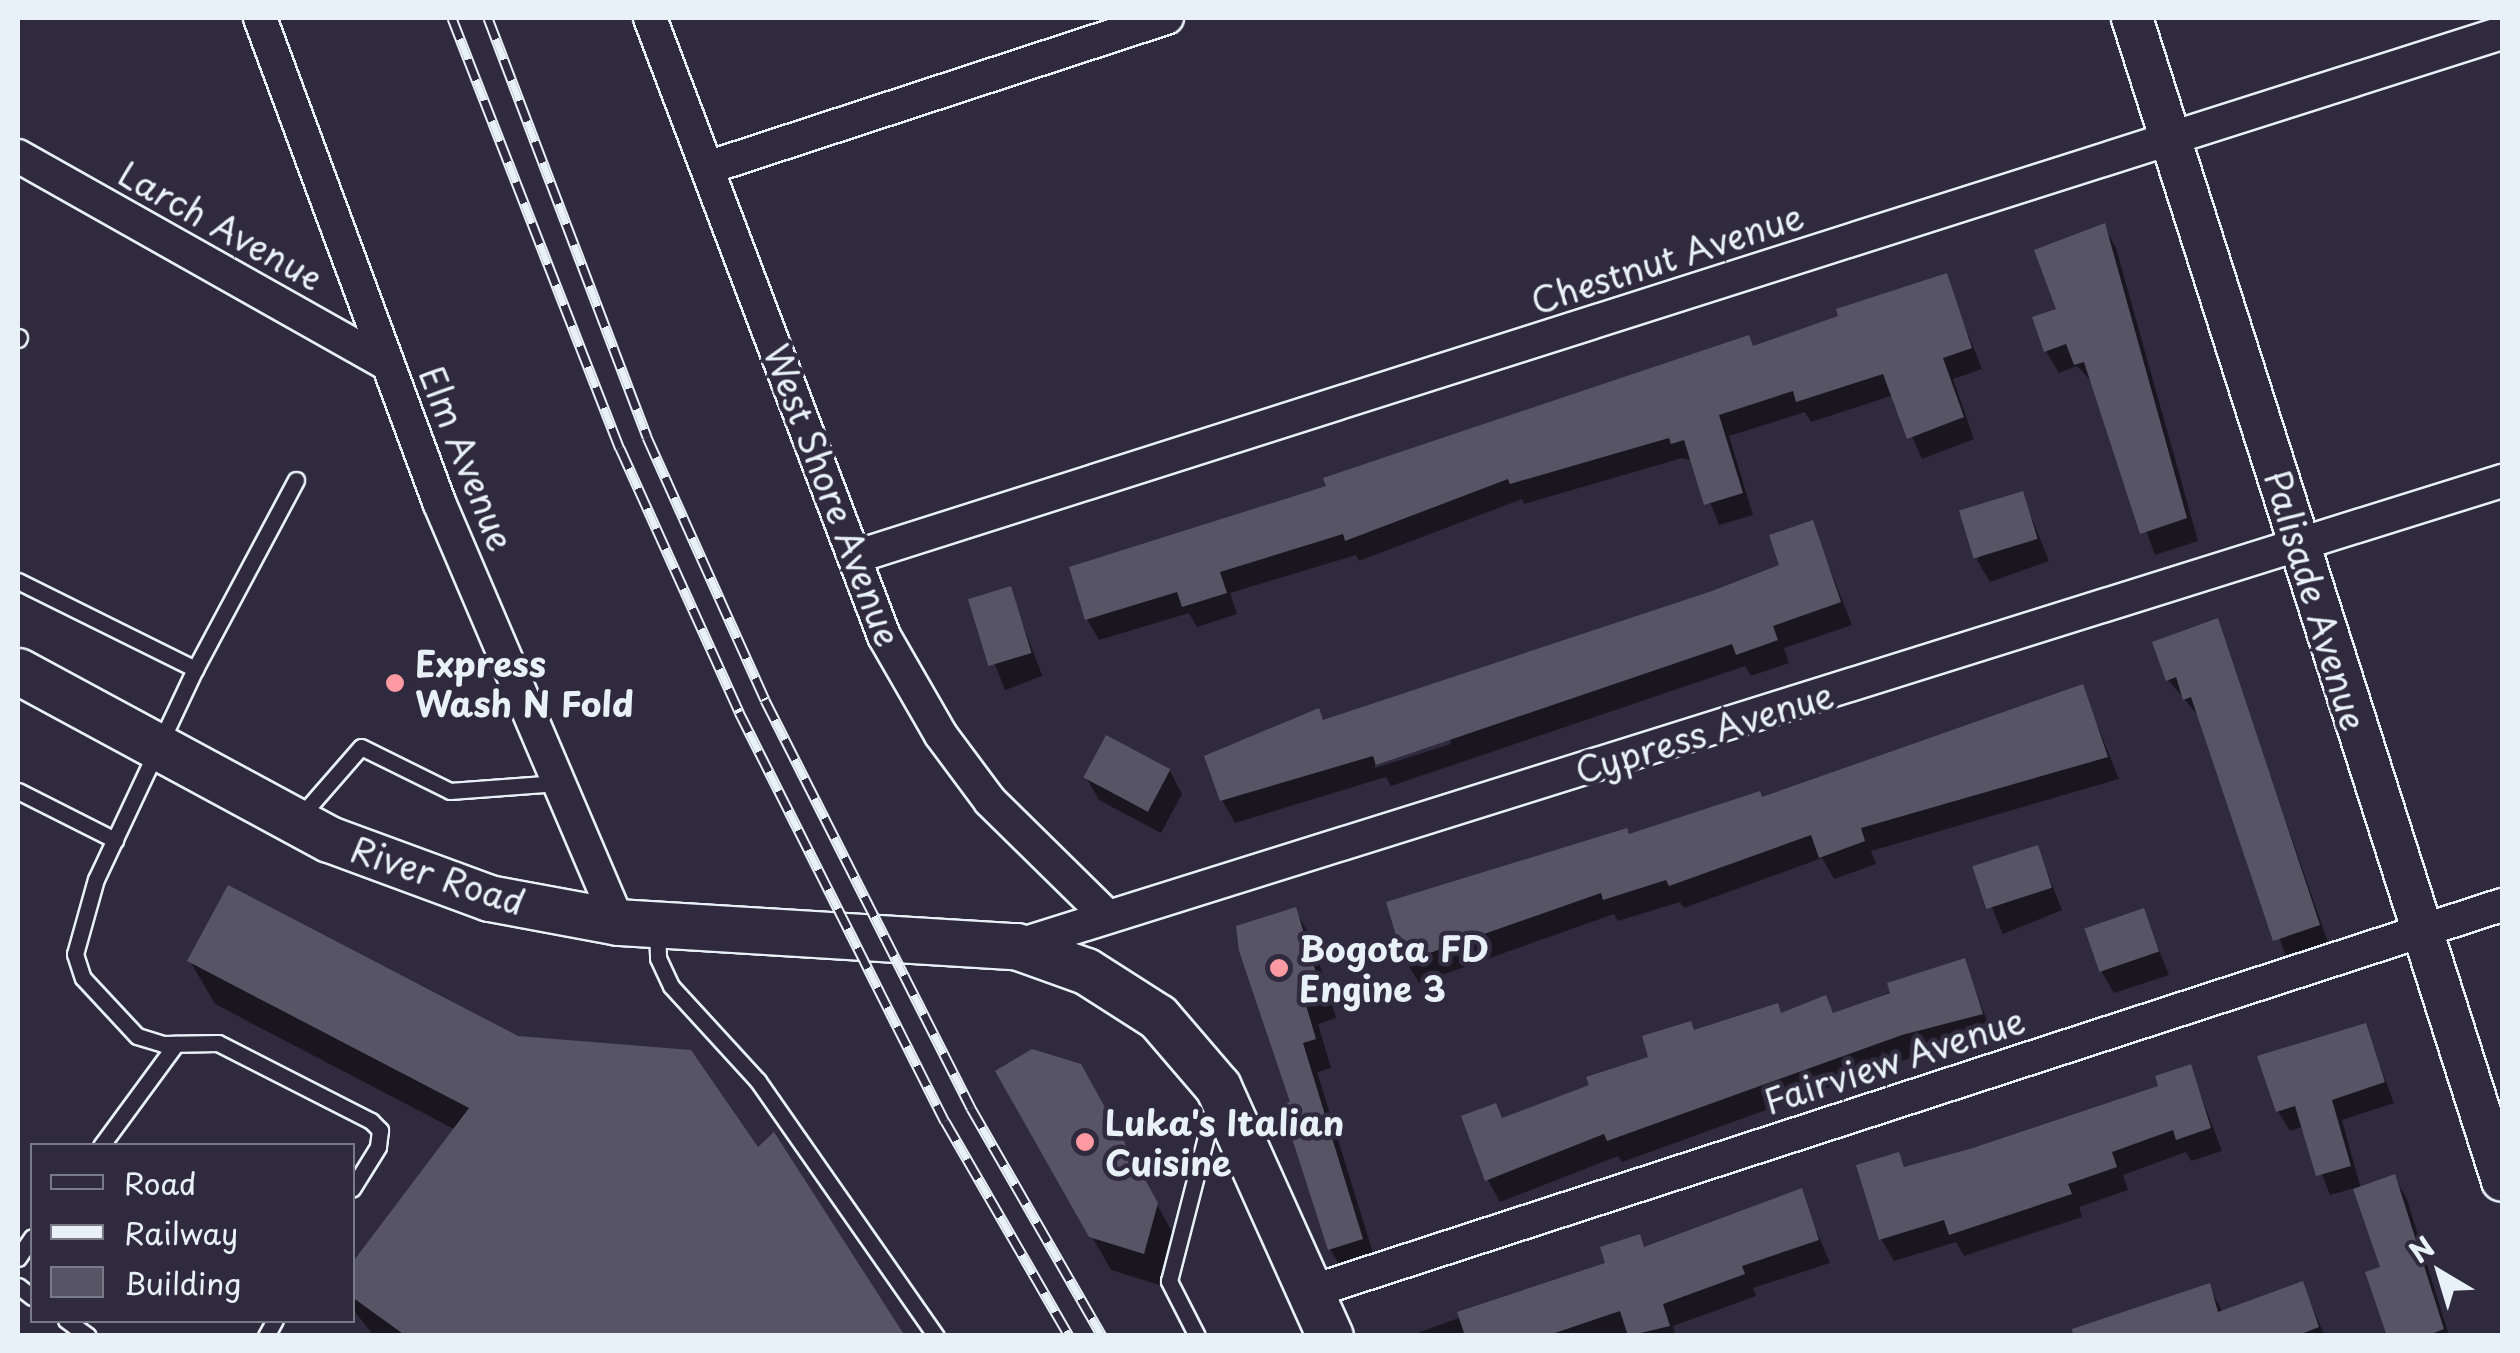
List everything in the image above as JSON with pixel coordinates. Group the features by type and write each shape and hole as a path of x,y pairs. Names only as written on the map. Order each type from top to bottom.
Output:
{"main road":[{"name":"River Road","path":"18,672 297,822 401,870 490,898 638,922 899,935"},
{"name":"Cypress Avenue","path":"899,935 1016,946"},
{"path":"1016,946 1086,971 1138,1001 1182,1040 1218,1087 1330,1336"}],"street":[{"name":"Elm Avenue","path":"260,18 386,363 558,783 638,922"},
{"name":"West Shore Avenue","path":"650,18 884,636 941,735 1046,862 1108,917"},
{"path":"707,168 1167,18"},
{"name":"Palisade Avenue","path":"2132,18 2418,931 2502,1181"},
{"name":"Chestnut Avenue","path":"855,557 2502,33"},
{"name":"Larch Avenue","path":"18,156 386,363"},
{"name":"Cypress Avenue","path":"1016,946 2502,481"},
{"name":"Fairview Avenue","path":"1310,1292 2502,905"}],"lane":[{"path":"296,480 195,669 96,879 75,954 83,978 115,1017 138,1036 176,1044 218,1044 371,1121 380,1130 378,1147 355,1184"},
{"path":"18,581 195,669"},
{"path":"297,822 360,747 450,790 558,783"},
{"path":"18,791 115,840"},
{"path":"638,922 671,986 770,1097 936,1336"},
{"path":"102,1143 176,1044"},
{"path":"1197,1336 1169,1281 1218,1087"}],"building":[{"path":"2105,223 2187,518 2140,534 2084,362 2074,365 2066,344 2044,352 2032,317 2056,309 2034,250"},
{"path":"1947,273 1972,348 1943,358 1964,417 1907,439 1883,374 1796,402 1793,391 1719,415 1743,493 1704,505 1684,440 1671,444 1669,438 1510,484 1508,479 1345,541 1343,534 1220,572 1227,593 1182,607 1177,592 1085,620 1069,567 1326,486 1323,478 1749,335 1753,346 1838,316 1836,309"},
{"path":"2023,491 2038,539 1974,558 1959,511"},
{"path":"1813,520 1841,602 1773,626 1778,640 1736,655 1732,644 1376,765 1373,756 1220,801 1204,756 1319,708 1323,720 1712,591 1779,565 1769,535"},
{"path":"1011,586 1031,653 988,666 968,599"},
{"path":"2218,618 2320,925 2273,941 2191,697 2183,700 2176,677 2166,681 2152,642"},
{"path":"2083,684 2108,757 1861,828 1865,841 1819,858 1811,835 1669,886 1666,880 1603,900 1601,893 1404,962 1386,902 1627,828 1629,834 1760,791 1762,797"},
{"path":"1106,735 1170,769 1148,812 1083,777"},
{"path":"2038,845 2052,888 1986,909 1972,866"},
{"path":"228,885 518,1036 691,1050 758,1147 774,1132 905,1336 406,1336 355,1299 355,1259 469,1108 187,961"},
{"path":"1296,907 1321,989 1303,995 1316,1039 1303,1043 1363,1239 1328,1250 1281,1104 1290,1102 1239,951 1236,926"},
{"path":"2144,908 2159,951 2099,972 2084,929"},
{"path":"1965,958 1983,1014 1902,1035 1607,1141 1604,1134 1485,1181 1461,1116 1496,1103 1502,1118 1589,1085 1586,1077 1648,1057 1642,1036 1691,1021 1694,1030 1778,1003 1781,1013 1826,995 1833,1013 1890,993 1887,983"},
{"path":"2366,1023 2385,1082 2332,1100 2351,1166 2316,1176 2295,1106 2276,1112 2257,1056"},
{"path":"1032,1049 1081,1064 1158,1203 1144,1254 1089,1237 995,1071"},
{"path":"2191,1064 2211,1128 2176,1140 2173,1130 2112,1152 2117,1167 2068,1184 2072,1194 1949,1235 1944,1220 1879,1240 1856,1165 1899,1152 1904,1167 1973,1148 2158,1086 2155,1076"},
{"path":"2395,1174 2444,1329 2426,1336 2387,1336 2365,1272 2380,1267 2353,1189"},
{"path":"1802,1188 1819,1240 1742,1266 1745,1274 1663,1304 1670,1326 1628,1336 1620,1311 1546,1336 1465,1336 1457,1312 1605,1263 1600,1247 1640,1234 1644,1247"},
{"path":"2303,1281 2319,1327 2296,1336 2073,1336 2072,1329 2210,1283 2218,1312"}],"railway":[{"path":"452,18 620,448 739,712 945,1121 1069,1336"},
{"path":"488,18 647,437 765,700 971,1108 1102,1336"}],"place":[{"name":"Express Wash N Fold","path":"395,683"},
{"name":"Bogota FD Engine 3","path":"1279,968"},
{"name":"Luka's Italian Cuisine","path":"1085,1142"}]}
